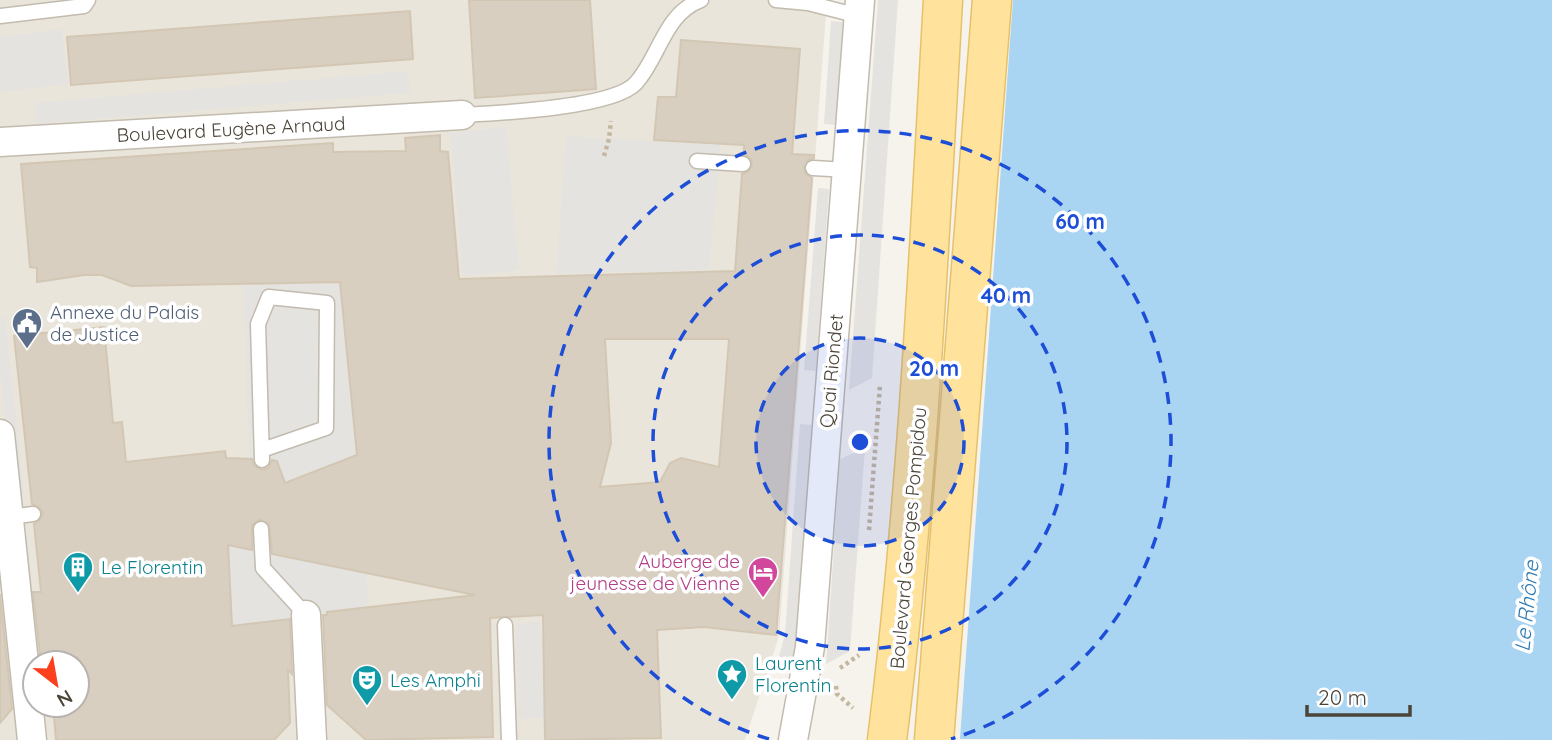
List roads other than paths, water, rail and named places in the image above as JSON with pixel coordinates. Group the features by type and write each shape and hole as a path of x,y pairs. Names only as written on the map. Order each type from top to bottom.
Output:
{"main road":[{"name":"Boulevard Georges Pompidou","path":"887,740 902,625 920,405 943,0"},
{"path":"934,740 992,0"}],"street":[{"name":"Quai Riondet","path":"793,740 810,647 859,8"},
{"name":"Boulevard Eugène Arnaud","path":"0,142 462,115"},
{"path":"0,433 21,515 33,740"},
{"path":"306,615 312,740"}],"lane":[{"path":"0,16 84,6 88,0"},
{"path":"462,115 580,103 626,92 637,82 668,26 690,4 701,0"},
{"path":"776,0 859,8"},
{"path":"697,161 743,164"},
{"path":"813,168 848,170"},
{"path":"269,297 327,303 326,428 262,455 258,324 269,297"},
{"path":"261,529 263,568 306,615"},
{"path":"505,625 509,740"}],"water":[{"name":"Le Rhône","path":"1013,0 1552,0 1552,740 960,739"}],"place":[{"name":"Annexe du Palais de Justice","path":"27,350"},
{"name":"Le Florentin","path":"78,594"},
{"name":"Auberge de jeunesse de Vienne","path":"763,599"},
{"name":"Laurent Florentin","path":"732,701"},
{"name":"Les Amphi","path":"367,707"}]}
